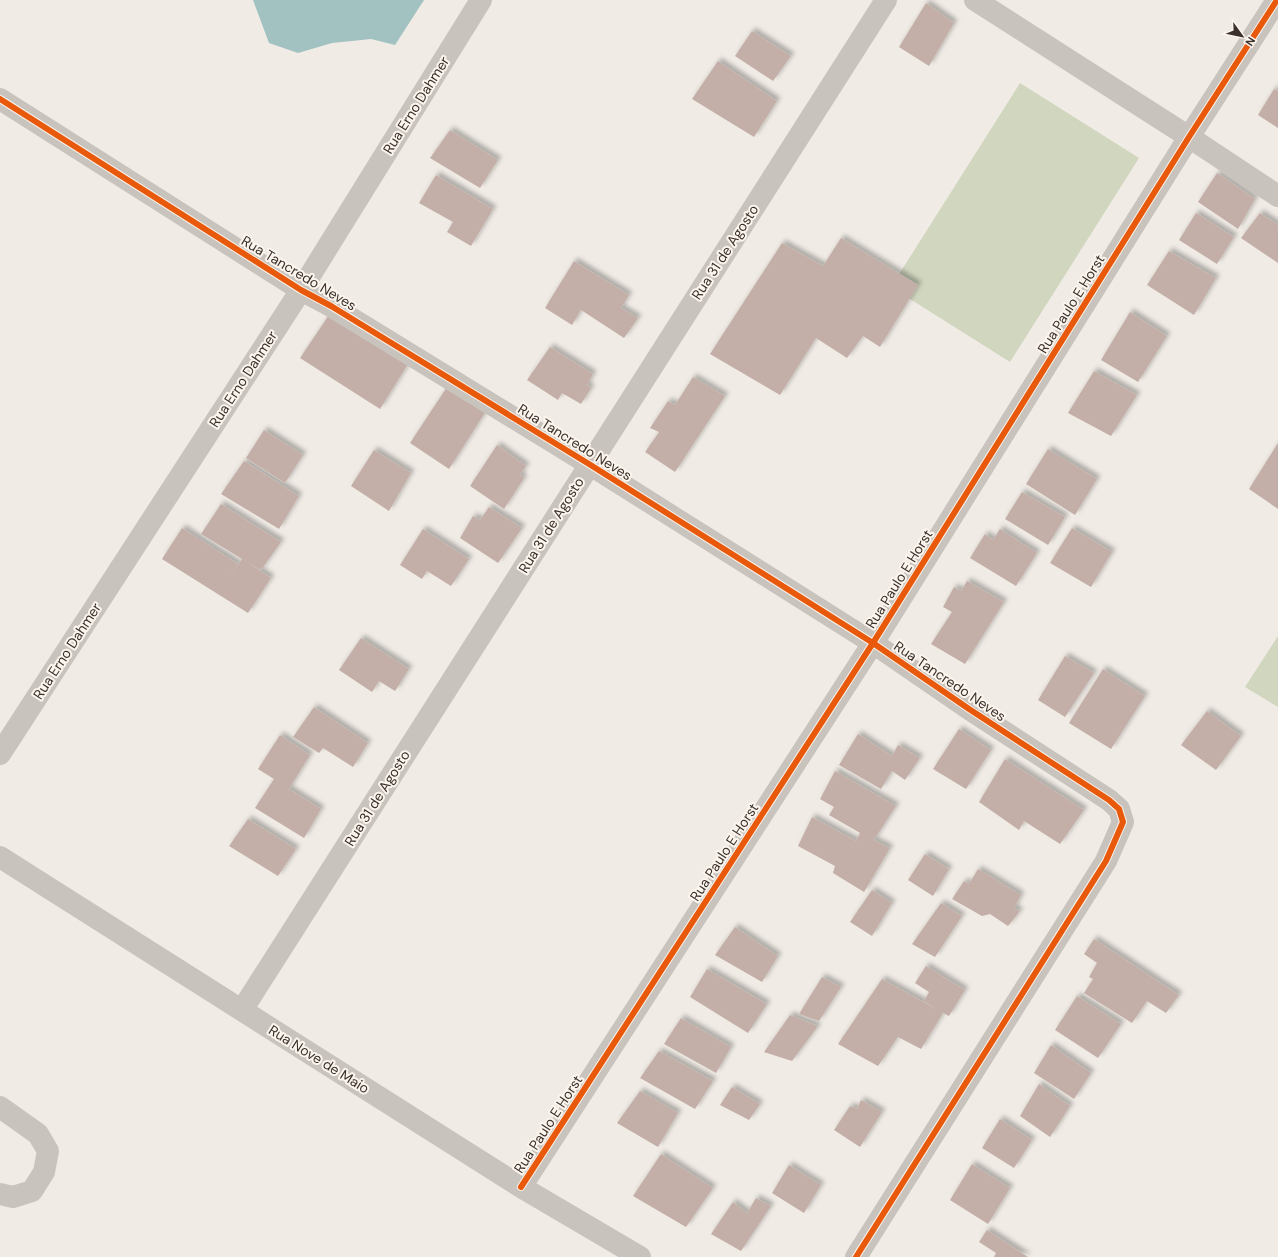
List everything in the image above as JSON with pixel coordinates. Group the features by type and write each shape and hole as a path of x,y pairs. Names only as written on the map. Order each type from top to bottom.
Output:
{"street":[{"name":"Rua Erno Dahmer","path":"0,754 301,290 480,0"},
{"name":"Rua 31 de Agosto","path":"242,1010 886,0"},
{"path":"975,0 1278,196"},
{"name":"Rua Paulo E Horst","path":"522,1187 873,643 1189,137 1277,0"},
{"name":"Rua Tancredo Neves","path":"0,100 301,290 331,306 589,464 873,643 976,714 1109,800 1119,809 1123,822 1106,861 856,1257"},
{"name":"Rua Nove de Maio","path":"0,856 522,1187 640,1257"},
{"path":"0,1107 38,1134 48,1151 44,1172 32,1191 13,1197 0,1194"}],"green space":[{"path":"1020,83 1139,158 1010,362 891,287"},
{"path":"1278,636 1278,707 1245,687"}],"water":[{"path":"253,0 424,0 395,45 371,39 332,43 298,53 269,43"}],"building":[{"path":"926,3 954,23 929,66 899,47"},
{"path":"752,31 791,56 773,81 735,56"},
{"path":"718,61 777,101 754,137 692,99"},
{"path":"1274,89 1278,91 1278,128 1258,115"},
{"path":"450,130 498,160 480,188 430,158"},
{"path":"1217,173 1255,199 1238,229 1198,202"},
{"path":"436,175 493,209 471,246 447,232 453,222 419,203"},
{"path":"1196,213 1234,237 1217,264 1179,240"},
{"path":"1260,213 1278,225 1278,263 1241,238"},
{"path":"841,238 918,285 880,347 863,336 847,358 816,338 780,395 710,354 782,243 823,266"},
{"path":"1169,251 1216,278 1194,315 1147,285"},
{"path":"574,261 629,295 621,308 638,318 624,338 581,310 572,325 545,308"},
{"path":"1130,312 1167,336 1138,382 1101,360"},
{"path":"329,315 408,364 380,409 300,358"},
{"path":"550,347 593,374 587,385 591,388 581,404 562,393 558,400 527,380"},
{"path":"1094,371 1137,395 1111,436 1068,413"},
{"path":"693,377 725,396 675,472 645,452 659,432 650,428 668,401 675,405"},
{"path":"447,387 486,411 449,469 410,443"},
{"path":"264,430 303,455 285,483 246,458"},
{"path":"1278,443 1278,509 1249,489"},
{"path":"497,445 526,466 520,475 524,478 504,509 470,486"},
{"path":"1048,449 1097,479 1075,515 1026,484"},
{"path":"374,450 411,473 389,511 351,486"},
{"path":"244,461 299,496 279,529 221,494"},
{"path":"1022,492 1065,517 1048,545 1005,519"},
{"path":"221,504 281,542 261,570 247,562 271,578 248,613 162,559 182,528 238,564 229,578 242,559 201,534"},
{"path":"489,507 522,528 498,563 460,538 473,516 480,520"},
{"path":"1072,528 1112,552 1091,587 1050,563"},
{"path":"423,529 469,559 451,586 427,571 422,579 400,565"},
{"path":"1000,529 1037,553 1016,586 970,558 985,534 993,540"},
{"path":"967,581 1004,602 965,664 931,644 952,612 943,607 954,587 961,591"},
{"path":"361,638 409,669 395,691 379,681 372,692 339,670"},
{"path":"1065,656 1094,673 1065,717 1038,700"},
{"path":"1103,669 1145,696 1111,749 1069,723"},
{"path":"314,707 368,743 353,767 323,748 319,753 293,737"},
{"path":"1207,711 1241,736 1216,770 1181,745"},
{"path":"959,729 991,750 966,789 933,769"},
{"path":"858,734 892,756 898,745 920,758 905,780 892,771 881,789 839,765"},
{"path":"280,735 310,755 289,789 321,809 304,838 255,808 274,779 258,769"},
{"path":"1005,759 1084,810 1060,844 1024,821 1019,830 979,802"},
{"path":"835,771 896,806 874,840 890,848 864,892 833,873 835,866 798,846 812,817 856,841 860,833 829,815 834,807 820,799"},
{"path":"248,819 296,849 278,876 229,846"},
{"path":"925,854 949,869 933,896 908,880"},
{"path":"978,869 1021,895 1014,908 1020,911 1008,926 990,914 982,916 952,899 964,881 969,884"},
{"path":"872,890 892,903 872,936 850,922"},
{"path":"941,903 962,916 935,957 912,944"},
{"path":"735,927 778,956 762,982 715,955"},
{"path":"1094,939 1179,995 1166,1013 1147,1001 1132,1023 1084,993 1093,979 1089,977 1097,963 1084,954"},
{"path":"926,966 965,990 949,1016 943,1013 921,1049 898,1037 878,1066 838,1044 882,979 938,1010 924,1001 929,992 915,983"},
{"path":"707,969 767,1004 748,1033 690,997"},
{"path":"822,977 841,987 819,1021 799,1014"},
{"path":"1077,996 1121,1024 1098,1058 1055,1030"},
{"path":"790,1015 818,1026 792,1061 764,1052"},
{"path":"681,1018 731,1047 716,1073 664,1044"},
{"path":"1051,1045 1091,1073 1074,1099 1034,1073"},
{"path":"659,1051 713,1081 695,1109 640,1078"},
{"path":"1039,1084 1070,1106 1050,1137 1020,1116"},
{"path":"732,1087 760,1104 749,1120 720,1105"},
{"path":"640,1091 678,1113 658,1147 617,1123"},
{"path":"861,1100 882,1112 860,1147 834,1130 850,1106 857,1109"},
{"path":"1000,1119 1032,1140 1014,1168 982,1148"},
{"path":"661,1154 713,1188 686,1227 633,1196"},
{"path":"972,1164 1010,1188 988,1224 950,1200"},
{"path":"789,1165 821,1185 804,1213 772,1193"},
{"path":"756,1198 771,1206 741,1251 711,1234 733,1202 747,1213"},
{"path":"987,1230 1028,1257 994,1257 996,1253 979,1242"}],"cycle path":[{"path":"521,1187 873,643 1189,137 1277,0"},
{"path":"0,99 301,290 331,306 589,464 873,643 969,709 1109,800 1119,809 1123,822 1106,861 856,1257"}]}
